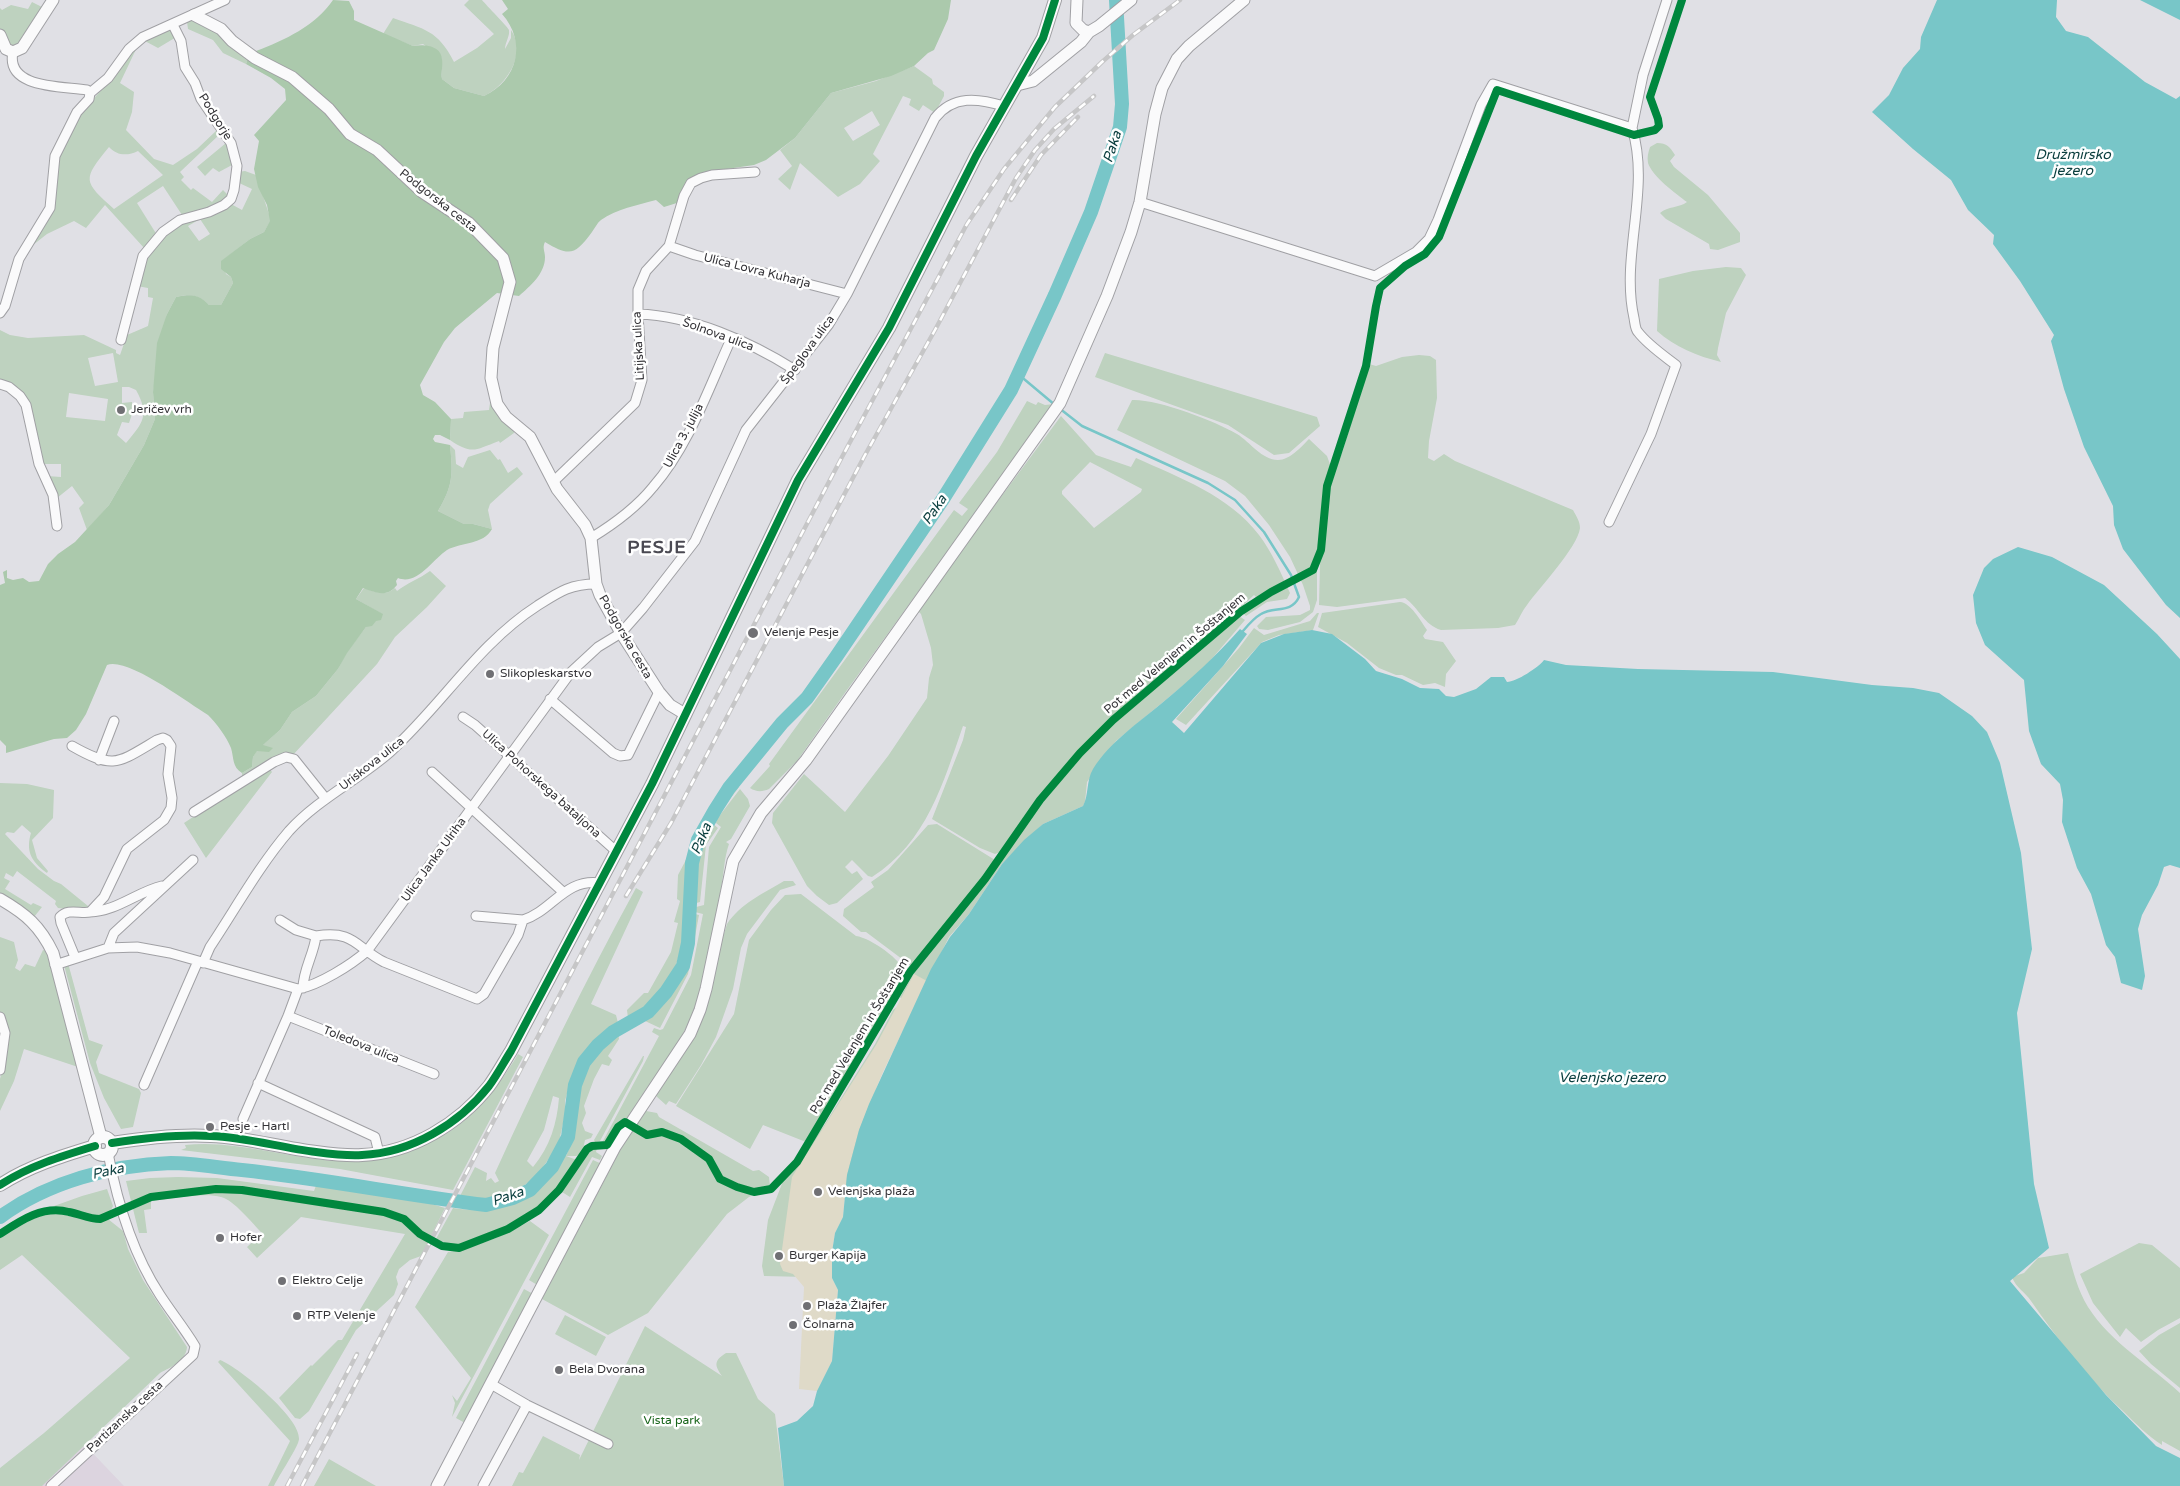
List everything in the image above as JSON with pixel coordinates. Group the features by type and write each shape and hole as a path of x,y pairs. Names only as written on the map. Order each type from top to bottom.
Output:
{"main road":[{"path":"0,1185 16,1174 66,1154 149,1138 210,1136 316,1152 362,1155 379,1153 410,1144 442,1129 468,1108 489,1086 511,1051 617,852 798,480 888,328 976,156 1043,38 1055,0"}],"street":[{"path":"0,35 6,49 13,52 22,48 53,0"},
{"path":"0,313 5,306 20,259 50,208 55,156 77,112 89,98 90,93 108,78 134,44 150,34 226,0"},
{"path":"1077,0 1076,23 1083,30 1094,29"},
{"path":"1017,85 1033,81 1131,0"},
{"path":"437,1486 615,1147 690,1034 706,989 733,861 761,813 806,760 1060,404 1107,296 1140,202 1155,114 1162,88 1169,73 1189,46 1244,0"},
{"path":"1609,522 1651,434 1676,365 1637,331 1630,299 1629,276 1637,193 1637,150 1632,128 1643,75 1667,0"},
{"name":"Podgorska cesta","path":"194,15 221,29 232,41 255,58 292,77 329,109 350,134 377,150 409,181 469,223 497,250 508,269 510,282 493,348 491,378 494,396 502,412 530,437 561,495 581,518 590,538 596,584 600,596 621,633 659,692 670,705 685,714"},
{"name":"Podgorje","path":"121,340 143,256 163,232 180,220 209,212 224,205 231,199 234,190 237,166 232,143 201,99 195,83 185,67 181,41 173,25"},
{"path":"13,52 14,69 25,79 39,84 86,90 90,93"},
{"path":"1140,202 1375,276 1416,252 1429,239 1438,220 1481,105 1493,84 1632,128"},
{"name":"Špeglova ulica","path":"621,633 643,608 694,541 746,430 795,370 829,324 847,294 935,118 942,109 958,101 981,101 1004,106"},
{"path":"669,246 684,196 691,183 712,175 755,172"},
{"name":"Litijska ulica","path":"553,482 635,403 642,380 638,290 642,278 650,266 669,246"},
{"name":"Ulica Lovra Kuharja","path":"669,246 847,294"},
{"name":"Šolnova ulica","path":"638,314 674,319 732,337 795,370"},
{"name":"Ulica 3. julija","path":"590,538 629,511 662,477 682,446 732,337"},
{"path":"0,384 9,387 20,396 26,405 39,464 53,495 57,526"},
{"name":"Uriskova ulica","path":"144,1085 200,962 272,851 291,829 326,800 388,754 414,729 469,665 507,626 565,589 581,584 596,584"},
{"name":"Ulica Janka Ulriha","path":"301,988 358,959 367,951 571,672 584,659 621,633"},
{"path":"550,699 613,753 624,757 628,755 659,692"},
{"name":"Ulica Pohorskega bataljona","path":"463,717 475,725 617,852"},
{"path":"99,760 114,721"},
{"path":"72,746 99,760 114,762 163,738 171,746 168,774 172,798 171,808 164,820 128,849 104,897 90,912"},
{"path":"194,812 274,762 286,757 294,759 326,800"},
{"path":"432,772 563,892"},
{"path":"108,948 114,933 193,860"},
{"path":"476,916 523,920 536,915 563,892 583,884 600,884"},
{"path":"75,957 60,917 69,912 106,911 135,896 165,885"},
{"path":"0,899 34,922 53,953 105,1148"},
{"path":"280,920 296,930 316,936 332,935 349,938 360,943 367,951 384,962 477,999 484,994 518,935 523,920"},
{"path":"242,1119 301,988 312,957 316,936"},
{"path":"56,966 75,957 108,948 152,949 301,988"},
{"name":"Toledova ulica","path":"288,1016 434,1074"},
{"path":"0,1017 5,1034 0,1070"},
{"path":"258,1083 375,1137 379,1153"},
{"name":"Partizanska cesta","path":"50,1486 194,1354 195,1346 159,1293 140,1256 105,1148"},
{"path":"491,1384 527,1405 608,1444"},
{"path":"483,1486 527,1405"}],"shaded area":[{"path":"84,1444 124,1486 40,1486"}],"green space":[{"path":"333,0 349,1 354,11 354,20 413,46 422,45 435,48 441,54 442,79 454,88 484,96 496,89 505,80 515,60 515,36 502,14 508,9 502,0 951,0 948,19 934,50 914,66 891,76 831,93 795,138 766,160 754,165 706,172 680,202 664,207 656,200 613,213 600,221 586,240 572,251 560,250 545,242 545,257 542,269 528,288 519,296 497,293 455,328 444,342 420,385 423,395 435,402 451,419 450,440 440,435 435,435 433,439 435,442 450,445 451,455 451,480 447,494 438,511 464,524 473,524 492,529 478,541 447,550 418,575 412,578 398,578 396,581 397,585 389,592 377,593 363,588 356,599 383,614 381,620 376,621 372,626 366,627 338,669 316,696 292,712 280,730 263,745 273,748 269,752 257,751 253,757 252,767 242,773 236,768 227,739 208,715 158,682 117,664 107,665 86,714 76,730 67,738 54,739 6,753 6,746 0,740 0,585 5,583 3,572 7,570 7,578 13,580 23,578 29,582 39,581 48,564 75,542 109,505 144,445 155,419 153,392 157,343 167,314 176,297 194,296 202,299 209,305 221,305 233,283 231,277 221,269 221,261 250,239 264,232 270,221 267,205 258,187 254,169 259,141 254,135 286,100 285,89 271,78 246,64 251,51 267,47 299,31 326,9"},
{"path":"469,0 482,0 509,30 505,49 511,38 511,30 517,49 516,59 507,77 484,96 454,88 442,79 442,58 423,44 413,46 383,34 393,18 422,28 442,43 454,62 477,48 494,34 464,5"},
{"path":"32,2 44,8 21,45 9,46 0,30 0,8 2,10 11,5 28,9"},
{"path":"192,18 251,51 246,64 223,53 213,40 188,29 187,22"},
{"path":"166,29 174,31 178,36 158,48 143,40"},
{"path":"139,43 120,83 134,92 132,112 126,130 154,159 173,165 197,149 217,130 220,134 180,172 184,177 181,180 191,190 193,188 212,202 223,190 229,196 218,206 184,218 163,186 137,203 157,235 145,249 105,205 86,228 74,221 47,234 33,245 30,244 52,208 56,158 66,134 85,108","holes":["109,147 123,154 138,151 163,175 114,209 96,192 90,180 94,167 100,158"]},
{"path":"914,66 932,79 933,84 944,92 944,96 935,113 923,105 919,111 909,105 911,99 903,96 873,154 880,161 860,184 838,197 800,163 790,190 778,179 792,166 780,150 795,138 831,93 876,81","holes":["872,111 880,125 853,141 844,128"]},
{"path":"226,143 233,153 232,165 219,172 213,168 205,176 197,167"},
{"path":"1657,143 1668,146 1675,155 1670,161 1674,167 1708,195 1740,233 1740,242 1718,250 1710,249 1709,244 1666,219 1660,213 1687,202 1665,184 1650,168 1648,157 1650,147"},
{"path":"245,171 256,175 271,220 264,232 250,239 222,261 226,274 231,277 233,283 221,305 209,305 194,296 176,297 167,314 153,392 155,419 144,445 109,505 87,530 79,508 84,503 72,486 57,498 47,476 61,477 61,464 42,464 30,411 0,381 0,330 10,335 28,338 84,335 116,350 116,353 120,355 127,335 148,326 153,298 148,297 148,288 137,286 148,252 175,227 231,204 242,210 252,189 237,182 238,172","holes":["200,219 210,234 199,241 188,226","113,353 118,382 95,386 88,358","122,387 129,387 136,390 143,406 143,418 137,430 126,443 117,435 122,422 129,423 132,414 132,402 122,403","69,393 108,399 105,421 66,417"]},
{"path":"1726,267 1741,268 1746,275 1726,313 1717,355 1721,362 1687,350 1671,342 1657,331 1659,279 1693,271"},
{"path":"1105,353 1317,417 1320,426 1289,453 1274,455 1228,425 1095,377"},
{"path":"1430,356 1436,360 1437,398 1429,441 1428,458 1434,461 1444,454 1455,461 1573,510 1579,521 1580,528 1573,546 1525,607 1515,625 1498,628 1441,630 1430,624 1405,598 1337,607 1319,605 1320,564 1327,492 1343,450 1369,364 1376,366 1402,357"},
{"path":"1132,400 1171,407 1215,423 1242,437 1261,454 1272,459 1287,458 1309,439 1327,456 1332,470 1323,493 1317,566 1317,600 1313,612 1300,622 1268,630 1259,629 1257,626 1266,617 1300,615 1310,610 1303,585 1290,557 1269,525 1245,496 1225,481 1117,430"},
{"path":"1027,401 1036,405 1038,402 1045,405 1054,404 797,761 769,789 759,791 750,788 770,766 769,764 954,510 962,516 968,509 959,503 997,452"},
{"path":"490,403 494,403 513,426 514,433 500,443 499,441 474,450 464,448 450,440 451,419 463,418 464,412 489,410"},
{"path":"1061,416 1096,455 1131,467 1136,458 1186,480 1233,509 1247,521 1264,542 1290,593 1287,599 1267,602 1246,616 1241,611 1256,597 1254,595 1202,644 1121,711 1081,750 1042,793 1000,852 995,854 980,848 932,819 963,740 966,727 963,726 931,810 907,847 891,863 872,877 868,876 852,860 845,867 852,874 857,871 863,879 837,903 829,905 807,886 772,823 773,813 804,774 845,812 888,756 927,698 929,678 933,665 931,648 921,614 918,611","holes":["1090,462 1142,489 1141,492 1094,528 1062,494 1062,491"]},
{"path":"450,445 455,450 456,464 463,468 468,457 490,450 498,460 500,459 508,473 517,467 523,474 490,504 488,510 492,529 473,524 464,524 438,511 447,494 451,480"},
{"path":"430,571 446,586 395,637 377,664 292,756 242,780 242,773 252,767 253,757 257,750 280,730 292,712 316,696 338,669 346,653 366,627 382,614 356,599 364,588 380,593 391,591 395,588 397,591"},
{"path":"1400,602 1412,609 1427,630 1423,636 1425,639 1443,642 1456,661 1446,674 1445,687 1435,683 1423,685 1402,675 1396,675 1379,668 1347,643 1318,627 1322,613"},
{"path":"1319,613 1313,630 1279,635 1262,642 1186,725 1176,719 1239,648 1254,628 1264,635 1310,621"},
{"path":"1239,616 1245,620 1203,669 1116,741 1087,782 1083,806 1043,824 1002,864 969,914 949,937 927,981 903,1001 900,997 918,967 910,965 866,932 861,932 843,916 844,909 874,887 871,882 888,870 928,825 937,824 995,860 996,865 1039,803 1089,746 1139,699 1209,642 1235,617"},
{"path":"268,767 272,772 206,858 184,823"},
{"path":"0,783 27,784 54,790 53,818 32,840 37,858 48,871 47,873 33,860 29,850 31,833 22,825 14,833 7,832 5,834 38,869 61,884 88,906 88,909 85,911 58,908 55,904 56,901 17,871 13,877 6,873 4,878 10,881 5,889 31,905 33,903 42,907 34,917 0,894"},
{"path":"737,784 739,787 712,823 718,828 706,845 700,902 693,904 695,871 703,839 717,810"},
{"path":"740,789 748,799 750,806 731,839 726,842 729,844 712,941 700,993 694,1010 678,1043 627,1119 619,1121 607,1142 603,1141 659,1036 652,1032 654,1028 663,1029 691,975 703,914 695,912 696,907 704,905 709,847 721,827 716,823 717,819"},
{"path":"688,856 685,934 676,965 655,999 642,1011 628,1018 627,1010 644,993 648,993 671,952 678,923 674,922 680,901 677,899 678,875"},
{"path":"784,881 793,881 796,885 780,890 747,934 741,948 733,989 716,1037 676,1104 669,1101 666,1105 656,1096 691,1041 727,924 745,905"},
{"path":"636,888 643,892 591,1004 616,1015 618,1023 591,1044 582,1055 570,1082 558,1146 535,1178 511,1194 497,1198 459,1198 475,1167 487,1173 486,1181 491,1178 495,1183 499,1181 495,1173 563,1029","holes":["553,1096 559,1098 552,1134 544,1151 533,1167 527,1161 544,1130"]},
{"path":"801,894 856,936 870,941 885,950 899,962 906,974 806,1142 763,1125 750,1149 676,1106 734,1014 749,940 771,910 785,895"},
{"path":"691,913 699,915 688,974 660,1028 643,1020 652,1014 668,996 687,963 692,941"},
{"path":"0,937 14,942 18,960 15,968 20,971 25,964 35,967 43,950 46,951 78,1067 24,1049 14,1081 0,1111 0,1079 6,1055 0,1013"},
{"path":"68,963 89,1040 103,1045 96,1062 99,1073 139,1089 141,1093 133,1127 121,1129 104,1098 90,1063 64,965"},
{"name":"Velenjska plaža","path":"899,1005 842,1208 807,1277 764,1276 762,1266 768,1220 783,1181 823,1127 875,1044 893,1010"},
{"path":"618,1033 619,1039 608,1056 612,1060 609,1066 602,1064 584,1106 586,1113 582,1123 585,1131 593,1134 591,1138 585,1140 582,1154 566,1156 573,1134 577,1096 582,1077 591,1060"},
{"path":"518,1054 523,1057 453,1190 340,1169 181,1150 186,1148 185,1145 237,1146 306,1158 350,1161 422,1145 445,1135 470,1116 492,1092"},
{"path":"643,1056 643,1061 600,1141 595,1142 594,1140"},
{"path":"646,1111 657,1113 659,1117 753,1171 759,1170 769,1177 770,1187 749,1197 727,1214 648,1313 608,1335 542,1299 634,1124 639,1116"},
{"path":"594,1148 597,1148 596,1152 602,1156 600,1160 592,1157 570,1197 562,1192 586,1155"},
{"path":"563,1156 577,1160 558,1190 535,1209 512,1224 454,1246 436,1239 453,1208 469,1210 486,1209 517,1201 532,1193 544,1183 555,1171"},
{"path":"593,1160 604,1165 539,1286 529,1280"},
{"path":"178,1177 217,1178 314,1191 317,1183 422,1201 445,1208 421,1256 410,1260 399,1269 396,1277 398,1284 394,1295 356,1330 309,1411 300,1419 295,1418 279,1398 338,1340 342,1340 405,1234 301,1217 257,1258 247,1247 262,1233 231,1202 221,1197 205,1195 151,1201 151,1209 144,1210 147,1233 139,1233 126,1181"},
{"path":"107,1189 113,1206 110,1212 101,1217 90,1216 54,1206 82,1196"},
{"path":"45,1211 54,1211 86,1219 108,1219 123,1231 128,1249 143,1280 187,1347 181,1360 160,1373 42,1486 0,1486 0,1468 44,1433 130,1358 22,1255 0,1270 0,1236"},
{"path":"530,1221 549,1235 452,1417 455,1403 452,1395 457,1401 471,1378 415,1307 448,1252 463,1250 496,1238"},
{"path":"2139,1243 2152,1245 2180,1268 2180,1318 2141,1342 2126,1328 2120,1337 2093,1303 2080,1274"},
{"path":"2068,1253 2081,1294 2097,1320 2119,1343 2180,1393 2180,1451 2162,1441 2162,1445 2142,1430 2098,1386 2074,1359 2012,1277 2024,1273 2038,1258"},
{"path":"524,1289 535,1295 465,1423 456,1418"},
{"path":"565,1315 606,1337 596,1356 555,1334"},
{"path":"2180,1323 2180,1388 2151,1364 2139,1351 2159,1335"},
{"name":"Vista park","path":"645,1326 722,1376 716,1364 717,1361 726,1353 736,1353 758,1399 775,1414 784,1486 512,1486 519,1472 523,1473 543,1436 580,1455 579,1460"},
{"path":"220,1360 241,1373 268,1395 290,1419 297,1430 298,1443 274,1486 268,1486 290,1441 218,1362"},
{"path":"329,1459 376,1486 314,1486"}],"sand":[{"name":"Velenjska plaža","path":"914,974 927,981 883,1072 859,1130 847,1175 843,1217 835,1233 832,1252 832,1278 838,1290 832,1361 817,1391 799,1389 804,1287 793,1274 783,1271 780,1264 792,1177 876,1045"}],"water":[{"name":"Družmirsko jezero","path":"1937,0 2057,0 2056,17 2066,31 2088,37 2145,82 2176,99 2180,96 2180,618 2166,605 2123,549 2114,525 2113,506 2084,447 2064,389 2051,341 2054,335 2020,281 1993,244 1994,235 1968,210 1951,180 1872,112 1889,95 1903,68 1920,49 1921,37"},
{"path":"2140,0 2180,0 2180,20"},
{"path":"2018,547 2052,557 2104,585 2157,634 2180,659 2180,868 2170,865 2164,867 2158,885 2142,915 2138,929 2145,976 2142,990 2121,983 2115,957 2106,945 2091,894 2077,868 2062,822 2063,800 2060,784 2041,764 2029,731 2024,680 1985,645 1976,623 1973,595 1984,568 1993,559"},
{"name":"Velenjsko jezero","path":"1240,629 1247,634 1223,666 1172,722 1184,733 1261,643 1284,634 1312,630 1332,634 1365,659 1376,671 1402,679 1420,688 1439,689 1446,696 1454,697 1476,689 1491,677 1504,677 1507,682 1516,680 1544,660 1566,665 1638,669 1773,672 1872,685 1913,688 1939,693 1972,716 1987,732 2000,763 2021,853 2032,949 2017,1013 2034,1184 2049,1248 2010,1281 2106,1395 2156,1446 2180,1458 2180,1486 784,1486 778,1428 797,1421 813,1406 817,1391 832,1361 838,1290 832,1278 832,1252 835,1233 843,1217 847,1175 859,1130 931,969 950,937 969,914 1002,864 1024,840 1043,824 1083,806 1091,774 1100,759 1125,733 1193,677"}],"waterway":[{"name":"Paka","path":"0,1217 39,1194 59,1185 103,1172 148,1164 189,1164 273,1174 486,1205 513,1198 530,1190 552,1167 568,1137 575,1085 584,1062 598,1045 613,1032 648,1012 666,992 683,966 688,943 692,863 698,840 715,810 729,788 782,723 807,698 836,657 943,499 1011,390 1091,212 1120,127 1122,104 1116,0"},
{"path":"1018,374 1055,405"},
{"path":"1059,408 1082,426 1208,483 1235,500 1264,532 1291,575 1299,597 1292,606 1261,614 1243,631"}],"railway":[{"path":"302,1486 842,457 967,224 1004,169 1055,107 1133,35 1180,0"},
{"path":"626,896 671,823 865,455 935,330 1016,178 1035,150 1054,129 1094,96"},
{"path":"1011,200 1041,155 1078,117"},
{"path":"287,1486 357,1354"}],"cycle path":[{"path":"112,1143 161,1137 199,1136 237,1138 333,1154 380,1153 398,1149 433,1134 463,1113 489,1086 511,1051 652,784 798,480 889,328 976,156 1043,38 1055,0"},
{"name":"Pot med Velenjem in Šoštanjem","path":"0,1234 24,1219 41,1212 59,1210 100,1219 151,1197 216,1189 242,1190 384,1212 404,1219 420,1234 442,1246 459,1248 508,1229 539,1210 559,1190 587,1149 592,1146 607,1145 618,1127 625,1122 647,1135 662,1132 681,1139 709,1159 720,1179 737,1187 754,1192 771,1189 797,1162 910,972 985,879 1040,800 1080,753 1113,720 1240,612 1271,592 1313,570 1321,550 1327,486 1366,366 1380,288 1405,266 1425,254 1439,237 1497,90 1634,135 1655,130 1659,126 1658,119 1650,97 1682,0"},
{"path":"0,1185 34,1167 95,1146"}],"place":[{"name":"Jeričev vrh","path":"121,410"},
{"name":"Velenje Pesje","path":"753,633"},
{"name":"Slikopleskarstvo","path":"490,674"},
{"name":"Pesje - Hartl","path":"210,1127"},
{"name":"Velenjska plaža","path":"818,1192"},
{"name":"Hofer","path":"220,1238"},
{"name":"Burger Kapija","path":"779,1256"},
{"name":"Elektro Celje","path":"282,1281"},
{"name":"Plaža Žlajfer","path":"807,1306"},
{"name":"RTP Velenje","path":"297,1316"},
{"name":"Čolnarna","path":"793,1325"},
{"name":"Bela Dvorana","path":"559,1370"}],"district":[{"name":"PESJE","path":"657,548"}]}
